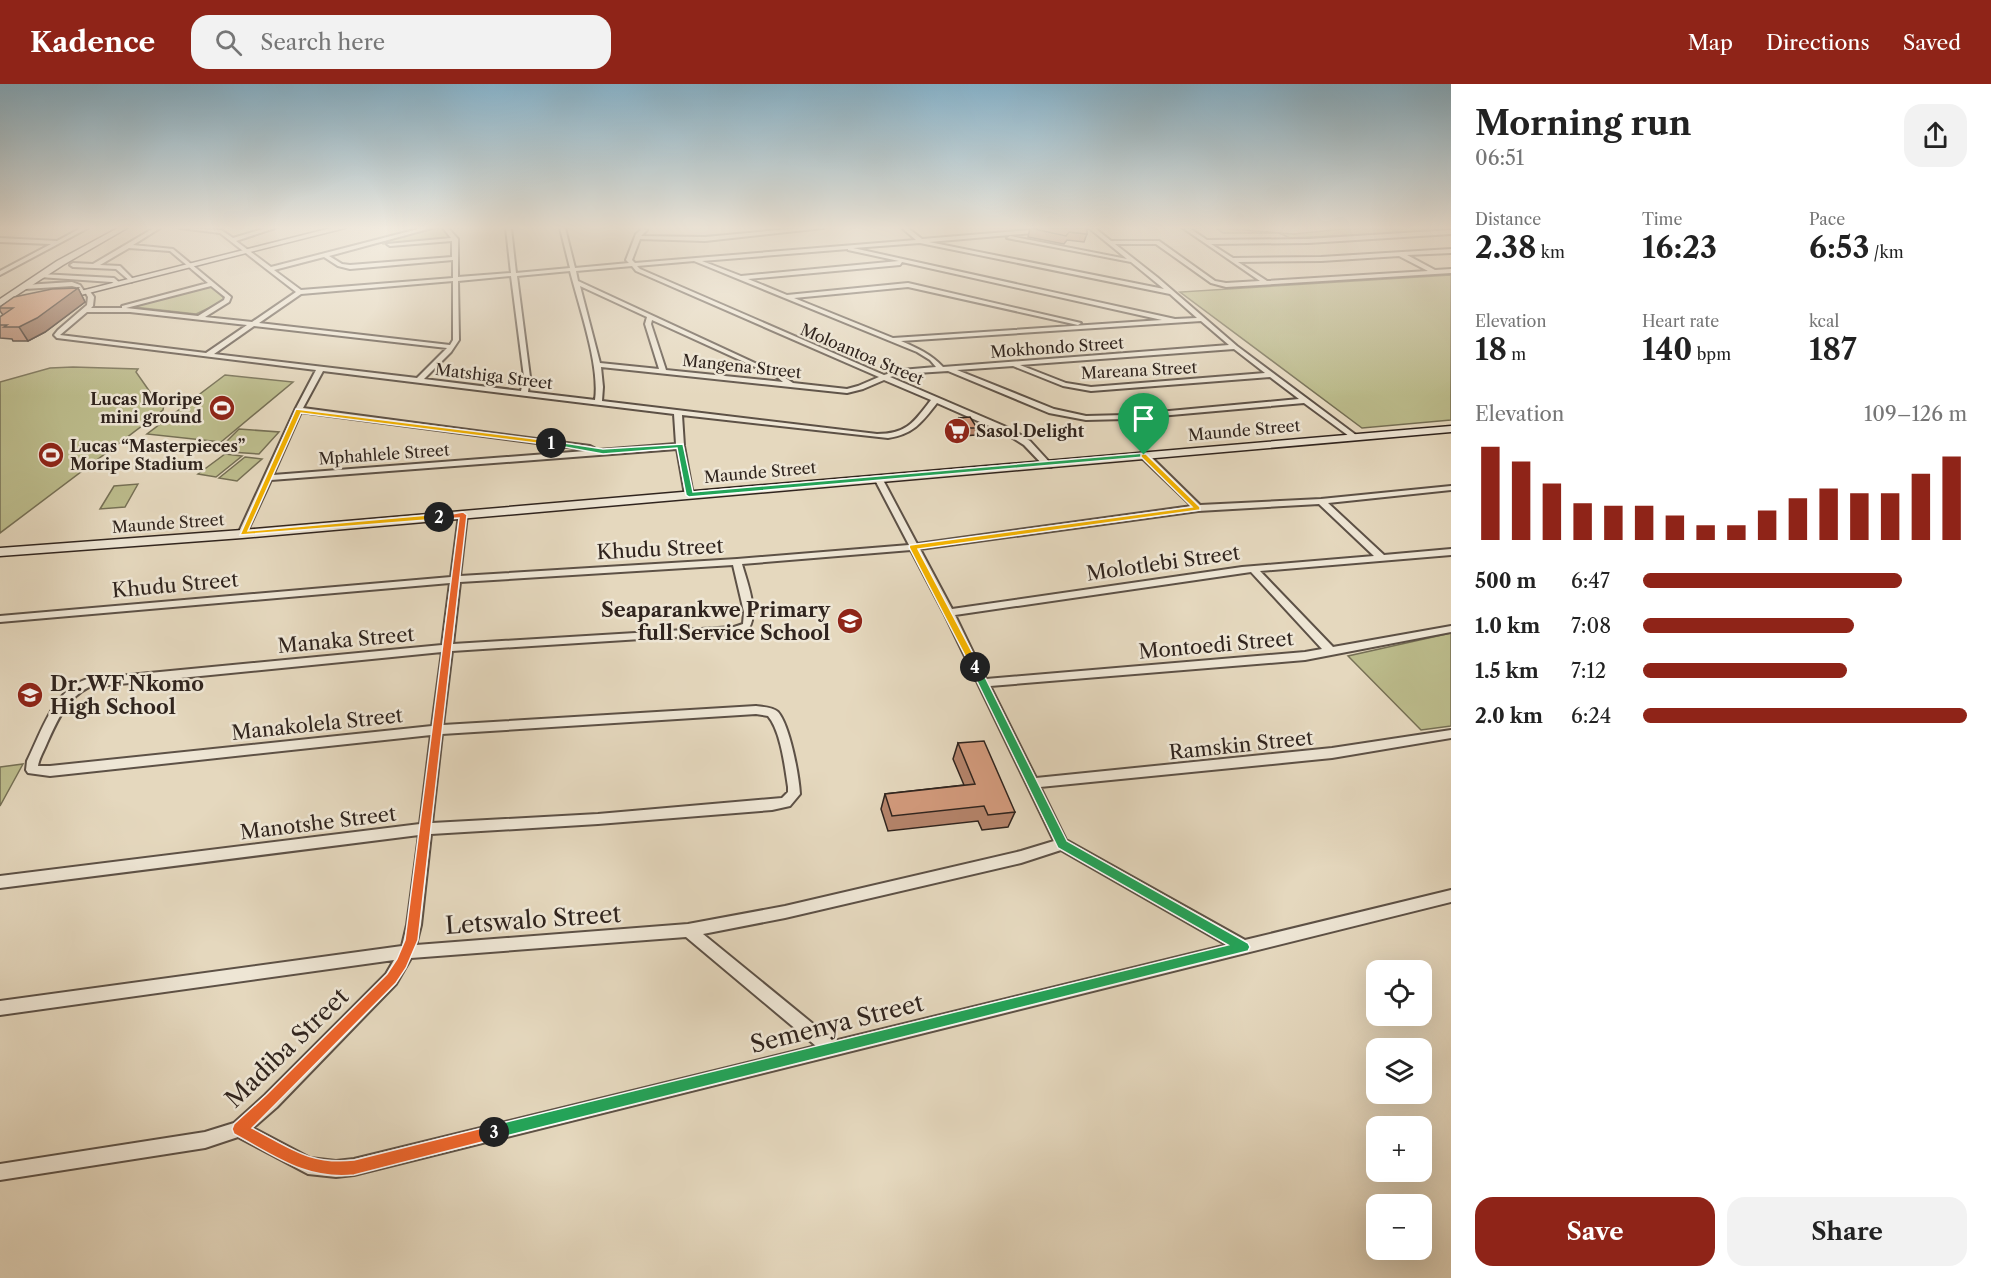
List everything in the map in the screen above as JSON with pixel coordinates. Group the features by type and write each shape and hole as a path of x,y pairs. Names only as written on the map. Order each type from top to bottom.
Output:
{"street":[{"path":"1,302 30,284"},
{"path":"52,299 114,284"},
{"path":"116,309 211,284 228,300 200,318"},
{"path":"290,284 300,292"},
{"path":"209,354 300,292 399,284"},
{"path":"419,380 452,347 456,336 456,284"},
{"path":"515,284 527,377 524,394"},
{"path":"576,284 597,365 600,387 598,402"},
{"path":"580,284 778,376 791,386"},
{"name":"Moloantoa Street","path":"667,284 1020,438 1048,465"},
{"path":"755,284 893,340 924,354 944,369 1052,411 1086,418 1126,417 1306,401"},
{"path":"1007,284 1175,321"},
{"path":"1130,284 1170,292"},
{"path":"1160,284 1235,347 1353,437"},
{"path":"1218,284 1250,284"},
{"path":"25,287 77,285 92,299 87,310 116,309 452,347"},
{"path":"786,297 908,285 1090,326"},
{"path":"1,302 22,301"},
{"name":"Matshiga Street","path":"87,310 57,335 63,338 893,437 909,432 935,400"},
{"path":"650,316 648,324 663,371"},
{"path":"893,340 1203,319"},
{"name":"Mokhondo Street","path":"881,377 901,372 1235,347"},
{"name":"Mareana Street","path":"1012,364 1065,385 1091,389 1272,375"},
{"name":"Mangena Street","path":"597,365 847,391 857,389 881,377"},
{"path":"242,534 298,410 321,368"},
{"path":"298,410 603,451"},
{"path":"678,413 680,446 689,495"},
{"name":"Maunde Street","path":"0,552 242,534 1451,429"},
{"name":"Mphahlele Street","path":"269,478 680,446"},
{"path":"1144,455 1198,508"},
{"path":"878,478 949,613 1062,844 1244,947"},
{"name":"Khudu Street","path":"0,619 456,579 737,562 913,547 1198,508 1321,501 1451,488"},
{"path":"1321,501 1383,559"},
{"name":"Madiba Street","path":"0,1172 205,1140 239,1129 271,1101 384,987 407,952 414,925 463,515"},
{"name":"Molotlebi Street","path":"949,613 1253,568 1451,552"},
{"name":"Manaka Street","path":"50,727 70,692 94,681 446,648 729,631 742,628 749,621 749,617 737,562"},
{"path":"1253,568 1331,652"},
{"name":"Montoedi Street","path":"983,683 1331,652 1451,629"},
{"name":"Manakolela Street","path":"50,727 33,761 32,770 50,771 436,730 756,710 770,712 777,719 794,778 794,794 786,802"},
{"name":"Ramskin Street","path":"1034,783 1321,755 1451,734"},
{"name":"Manotshe Street","path":"0,882 425,829 597,819 786,802"},
{"name":"Letswalo Street","path":"0,1008 407,952 687,930 785,912 1022,857 1062,844"},
{"name":"Semenya Street","path":"239,1129 308,1166 336,1169 354,1167 1451,896"},
{"path":"687,930 831,1048"}],"green space":[{"path":"1312,284 1451,284 1451,420 1362,428 1180,292"},
{"path":"203,286 211,286 226,300 196,314 134,307"},
{"name":"Lucas “Masterpieces” Moripe Stadium","path":"50,368 138,369 136,372 157,402 164,404 163,410 0,533 0,382"},
{"name":"Lucas Moripe mini ground","path":"225,375 293,382 221,442 147,434"},
{"path":"239,429 279,432 259,454 217,451"},
{"path":"225,454 242,456 216,477 198,474"},
{"path":"245,457 262,459 237,481 219,478"},
{"path":"138,484 125,507 100,509 114,486"},
{"path":"1451,633 1451,726 1421,730 1348,656"},
{"path":"23,764 0,806 0,767"}],"building":[{"path":"78,288 37,318 19,327 0,325 0,317 13,308 0,307 14,297 52,289"},
{"path":"970,417 977,428 966,428 959,418"},
{"path":"984,741 1015,812 988,815 984,806 892,816 885,794 975,784 958,743"}],"place":[{"name":"Lucas Moripe mini ground","path":"222,408"},
{"name":"Sasol Delight","path":"957,431"},
{"name":"Lucas “Masterpieces” Moripe Stadium","path":"51,455"},
{"name":"Seaparankwe Primary full Service School","path":"850,621"},
{"name":"Dr. WF Nkomo High School","path":"30,695"}],"route":[{"path":"298,410 603,451 680,446 689,495 1144,455 1198,508 913,547 949,613 1062,844 1244,947 354,1167 336,1169 308,1166 239,1129 271,1101 377,994 391,979 407,952 414,925 463,515 242,534 298,410"}]}
